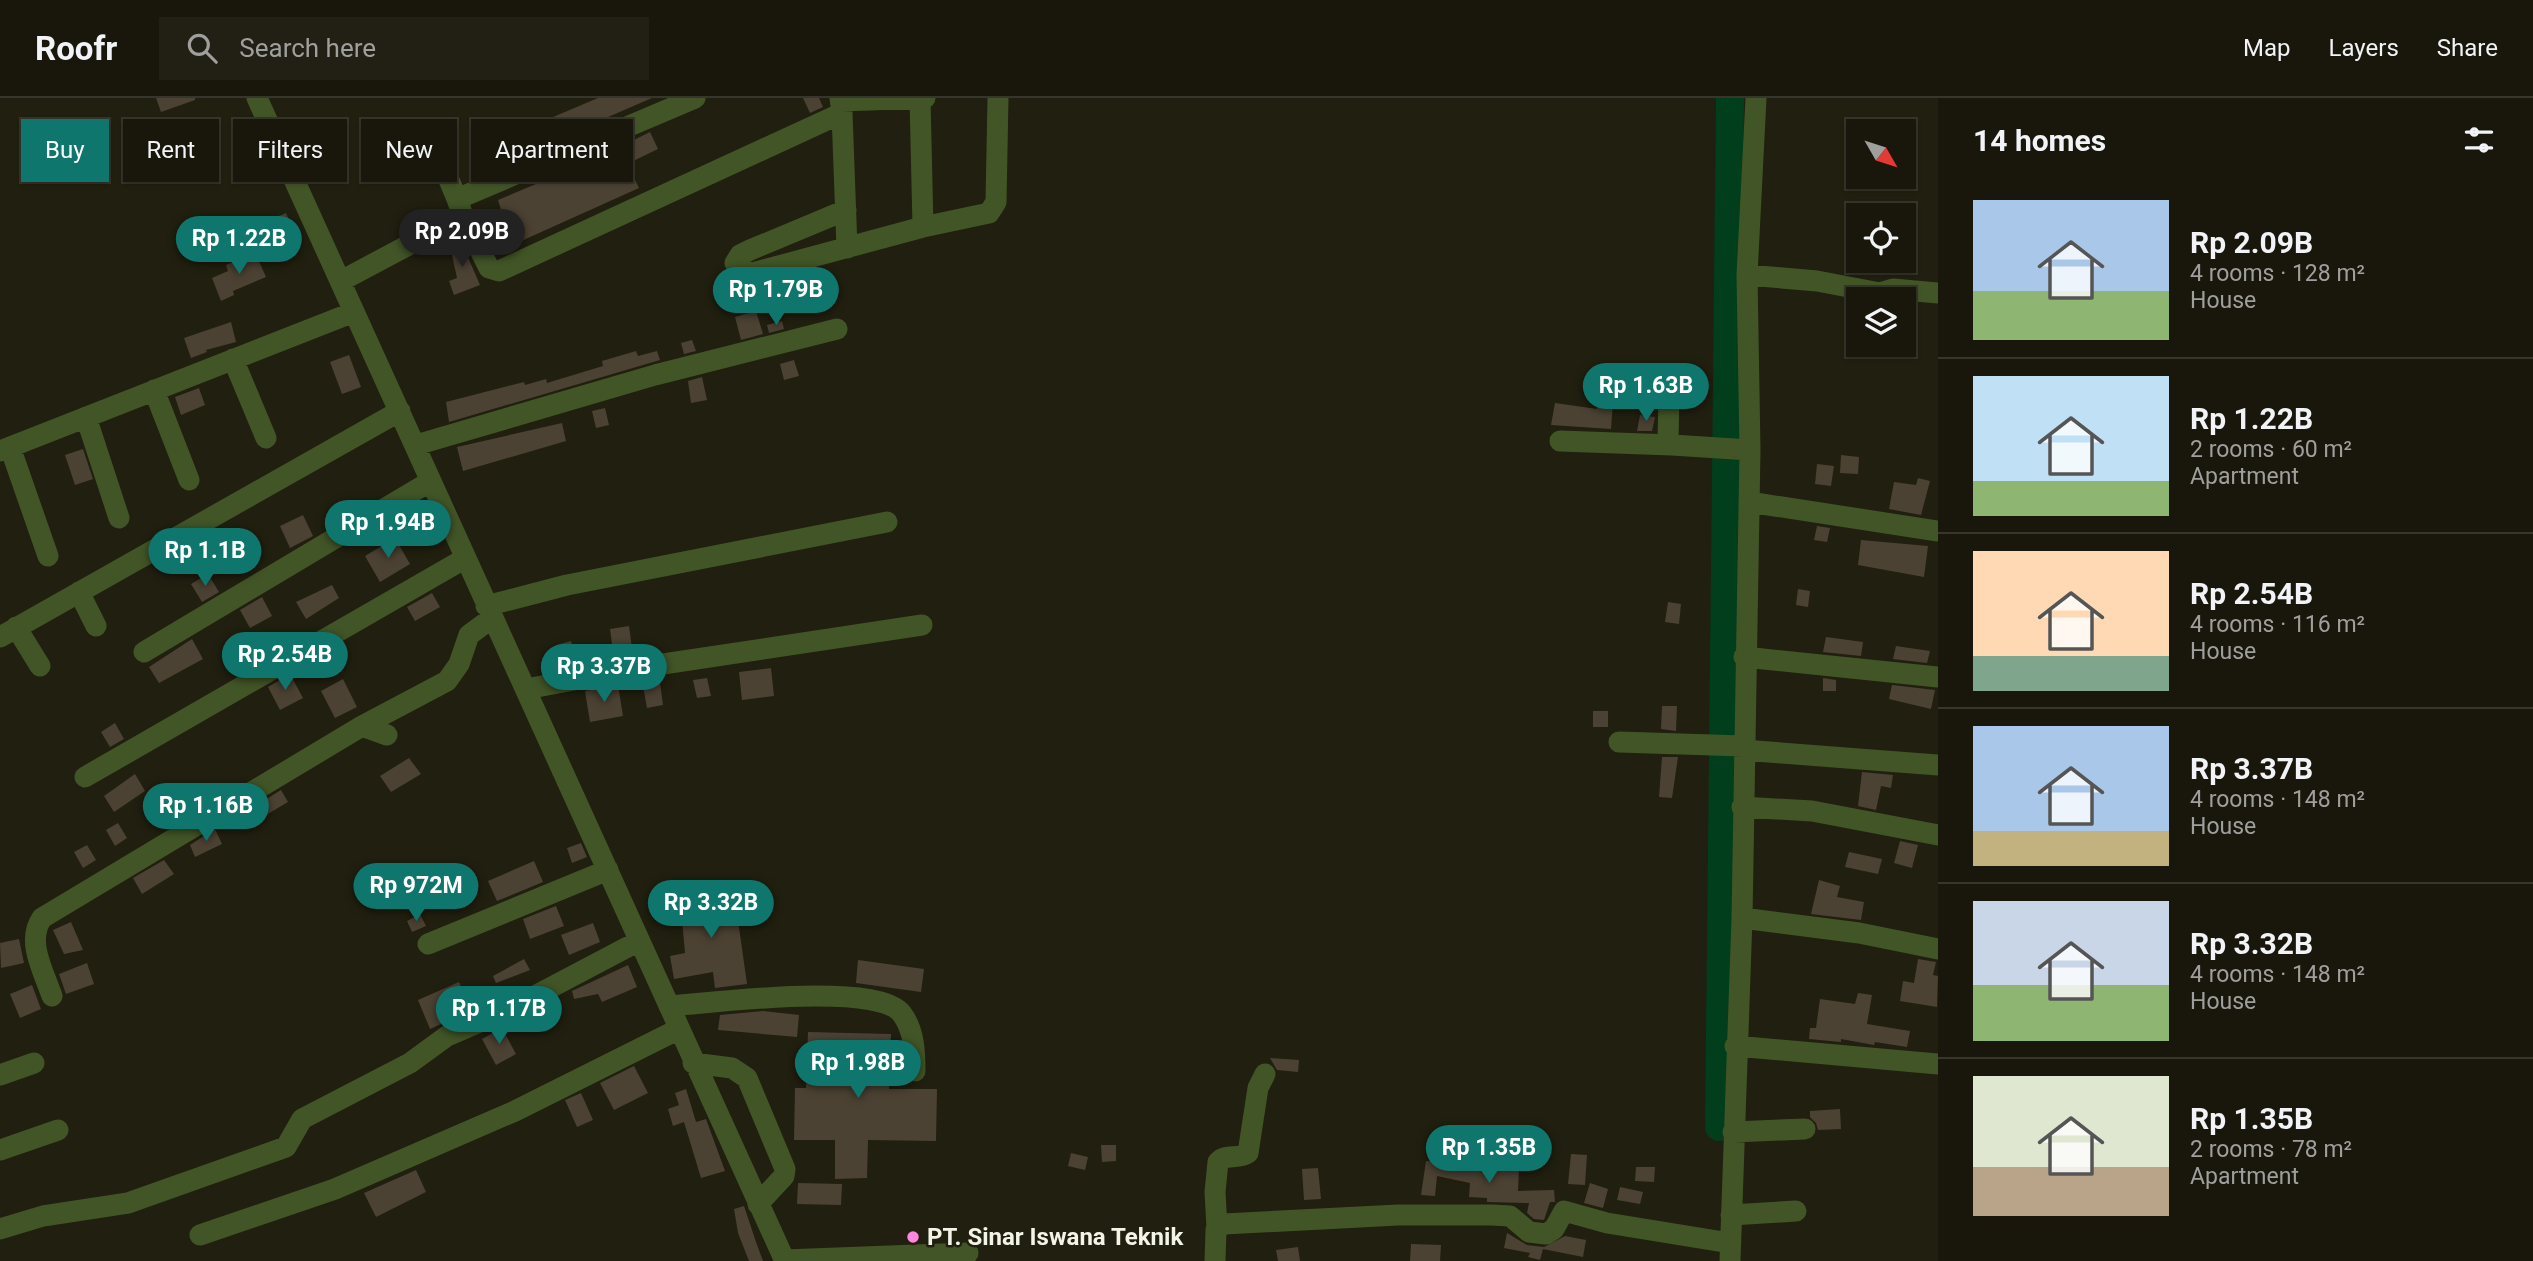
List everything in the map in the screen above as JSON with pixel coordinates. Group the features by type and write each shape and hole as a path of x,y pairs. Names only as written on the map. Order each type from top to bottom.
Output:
{"street":[{"path":"257,98 693,1063 785,1260 968,1253"},
{"path":"341,281 460,208 695,98"},
{"path":"450,182 489,268 499,271 841,104 923,98 923,227"},
{"path":"846,210 750,250 740,255 735,263 744,273 749,274 923,227 989,213 995,208 998,98"},
{"path":"1217,1228 1234,1223 1398,1215 1492,1215 1510,1216 1529,1232 1546,1234 1554,1229 1564,1211 1730,1252 1735,1046 1742,918 1741,747 1749,502 1734,449 1756,98"},
{"path":"841,104 847,248"},
{"path":"1747,275 1817,281 1880,293 1893,289 1938,293"},
{"path":"48,556 5,449 354,312"},
{"path":"416,445 655,375 837,330"},
{"path":"233,359 266,438"},
{"path":"154,390 189,480"},
{"path":"1669,396 1668,440 1672,445"},
{"path":"40,666 8,632 400,411"},
{"path":"86,417 119,518"},
{"path":"1560,441 1734,449"},
{"path":"144,652 431,481"},
{"path":"1749,502 1938,531"},
{"path":"51,996 35,943 34,930 43,918 362,726 447,681 459,664 469,635 489,612 567,585 887,522"},
{"path":"85,776 464,559"},
{"path":"79,592 96,626"},
{"path":"526,689 643,667 922,625"},
{"path":"1744,657 1938,677"},
{"path":"362,726 387,735"},
{"path":"1619,742 1699,743 1765,752 1938,765"},
{"path":"1742,807 1779,809 1938,835"},
{"path":"428,944 608,870"},
{"path":"1742,918 1797,924 1938,949"},
{"path":"0,1230 43,1216 128,1203 286,1146 302,1119 410,1063 447,1036 510,1009 639,941"},
{"path":"669,1006 805,995 866,998 887,1003 901,1012 910,1032 915,1050 915,1071"},
{"path":"200,1235 335,1189 515,1111 679,1029"},
{"path":"1735,1046 1938,1064"},
{"path":"2,1070 34,1063"},
{"path":"693,1063 732,1068 747,1078 785,1169 784,1176 758,1203"},
{"path":"1215,1261 1218,1162 1224,1157 1241,1157 1248,1153 1258,1088 1265,1074"},
{"path":"1733,1132 1805,1129"},
{"path":"0,1150 58,1130"},
{"path":"1731,1215 1796,1211"}],"building":[{"path":"156,98 195,98 195,100 161,112"},
{"path":"598,98 652,98 604,119 548,119"},
{"path":"803,98 819,98 823,107 810,113"},
{"path":"650,132 658,149 633,161 633,140"},
{"path":"633,176 639,188 519,242 508,218 504,219 498,200 541,182 633,182"},
{"path":"286,213 293,229 276,236 269,220"},
{"path":"460,239 480,285 454,295 449,281 457,278 449,241"},
{"path":"255,252 266,277 233,291 234,295 221,301 212,278 228,271 226,265"},
{"path":"756,311 763,334 741,340 735,317"},
{"path":"782,321 784,329 769,333 767,325"},
{"path":"231,322 236,342 206,350 207,352 191,358 184,338"},
{"path":"692,340 696,351 684,354 681,343"},
{"path":"636,351 638,356 657,351 660,360 449,422 446,402 524,382 525,385 546,379 547,383 603,366 602,361"},
{"path":"349,355 361,387 342,394 330,362"},
{"path":"794,360 799,376 784,380 780,364"},
{"path":"1624,372 1653,375 1652,390 1647,389 1645,404 1613,402 1611,429 1551,425 1555,403 1597,409 1599,377 1624,378"},
{"path":"702,377 707,400 691,403 688,381"},
{"path":"199,388 205,405 181,415 175,397"},
{"path":"605,408 609,425 596,428 592,411"},
{"path":"1640,415 1655,417 1652,431 1637,431"},
{"path":"562,423 566,441 463,471 457,447"},
{"path":"83,449 93,479 75,485 65,455"},
{"path":"1841,455 1859,457 1858,474 1840,473"},
{"path":"1817,464 1834,466 1831,486 1815,484"},
{"path":"1918,478 1930,481 1921,515 1889,509 1894,482 1916,485"},
{"path":"303,515 313,536 290,548 280,526"},
{"path":"1817,526 1830,528 1827,542 1814,540"},
{"path":"395,538 410,564 380,582 365,556"},
{"path":"1861,540 1928,546 1924,577 1858,565"},
{"path":"208,574 219,592 202,602 191,584"},
{"path":"332,585 339,598 306,619 296,602"},
{"path":"1798,589 1810,591 1808,607 1796,605"},
{"path":"432,593 440,607 415,621 407,607"},
{"path":"262,597 272,616 250,628 240,610"},
{"path":"1668,602 1681,604 1679,624 1665,622"},
{"path":"629,626 633,656 614,659 610,629"},
{"path":"1826,637 1863,642 1861,656 1823,652"},
{"path":"192,639 203,659 159,683 149,667"},
{"path":"571,641 578,664 562,668 556,645"},
{"path":"1896,646 1930,651 1927,663 1893,659"},
{"path":"771,668 774,696 742,700 739,672"},
{"path":"290,674 303,698 280,710 268,687"},
{"path":"707,678 711,696 697,698 693,680"},
{"path":"1823,678 1836,680 1836,691 1823,691"},
{"path":"343,679 357,707 335,718 321,691"},
{"path":"660,683 663,705 647,708 643,686"},
{"path":"618,685 623,716 590,722 585,691"},
{"path":"1892,685 1935,690 1931,709 1889,699"},
{"path":"1662,706 1677,706 1676,731 1661,729"},
{"path":"1593,711 1608,711 1608,727 1593,727"},
{"path":"115,723 124,739 110,747 101,732"},
{"path":"1662,757 1678,757 1672,798 1659,797"},
{"path":"409,758 421,774 391,792 380,776"},
{"path":"1862,772 1893,775 1891,788 1881,786 1876,810 1858,806"},
{"path":"135,774 145,791 114,812 104,796"},
{"path":"281,790 288,802 266,815 260,803"},
{"path":"118,823 127,838 115,846 106,830"},
{"path":"215,829 222,844 195,857 190,845"},
{"path":"1900,841 1918,845 1912,868 1894,863"},
{"path":"581,843 587,857 572,863 567,848"},
{"path":"87,845 96,860 83,868 74,852"},
{"path":"1849,852 1882,859 1878,874 1845,867"},
{"path":"164,860 174,874 142,894 133,878"},
{"path":"534,861 543,882 497,901 488,881"},
{"path":"1819,880 1840,886 1837,897 1864,902 1861,920 1811,914"},
{"path":"713,892 713,896 734,892 747,984 715,988 713,972 674,979 670,956 685,953 680,896"},
{"path":"556,906 564,926 530,939 523,919"},
{"path":"420,914 426,926 412,932 407,921"},
{"path":"71,922 83,950 64,954 53,930"},
{"path":"593,923 600,942 569,955 561,935"},
{"path":"19,939 24,963 1,968 0,943"},
{"path":"524,959 530,970 496,983 493,976"},
{"path":"1918,959 1936,962 1933,975 1938,976 1937,1007 1900,1001 1903,981 1914,983"},
{"path":"858,960 924,969 921,992 856,983"},
{"path":"87,963 94,984 66,994 59,974"},
{"path":"628,965 637,987 602,1002 598,994 574,999 572,991"},
{"path":"459,982 472,1010 430,1029 418,1000"},
{"path":"32,985 41,1009 20,1018 10,994"},
{"path":"1858,993 1872,995 1867,1024 1910,1031 1907,1047 1841,1039 1841,1042 1809,1039 1810,1028 1816,1028 1820,999 1855,1004"},
{"path":"763,1011 799,1015 797,1037 718,1030 720,1015"},
{"path":"502,1028 516,1054 496,1065 482,1039"},
{"path":"808,1032 891,1034 889,1089 937,1089 936,1141 868,1140 867,1178 835,1179 835,1140 794,1140 795,1088 806,1088"},
{"path":"1270,1058 1299,1060 1298,1072 1277,1070"},
{"path":"634,1066 648,1093 614,1110 600,1083"},
{"path":"686,1089 696,1122 706,1119 725,1171 701,1178 684,1122 673,1126 668,1109 679,1105 675,1093"},
{"path":"581,1093 593,1120 577,1127 565,1100"},
{"path":"1840,1109 1841,1129 1818,1130 1810,1117 1810,1111"},
{"path":"1101,1145 1116,1145 1116,1161 1102,1162"},
{"path":"1071,1153 1088,1157 1085,1170 1068,1166"},
{"path":"1571,1154 1587,1155 1585,1185 1568,1184"},
{"path":"1426,1161 1519,1168 1518,1191 1554,1190 1555,1202 1550,1202 1544,1220 1534,1219 1527,1213 1529,1203 1487,1202 1487,1198 1469,1197 1470,1183 1437,1176 1435,1196 1421,1195"},
{"path":"1636,1167 1655,1167 1654,1182 1635,1181"},
{"path":"1318,1168 1321,1199 1304,1200 1302,1169"},
{"path":"416,1170 426,1192 376,1217 364,1193"},
{"path":"798,1183 842,1184 841,1205 797,1204"},
{"path":"1590,1183 1608,1189 1603,1208 1584,1203"},
{"path":"1620,1187 1643,1192 1640,1204 1617,1200"},
{"path":"744,1206 763,1261 749,1261 738,1233 734,1209"},
{"path":"1507,1233 1527,1245 1544,1247 1565,1236 1586,1240 1583,1257 1543,1249 1540,1260 1528,1257 1530,1253 1504,1248"},
{"path":"1411,1244 1441,1245 1440,1261 1410,1261"},
{"path":"1298,1247 1300,1261 1278,1261 1276,1250"}],"waterway":[{"path":"1719,1127 1730,98"}],"place":[{"name":"PT. Sinar Iswana Teknik","path":"913,1237"}]}
